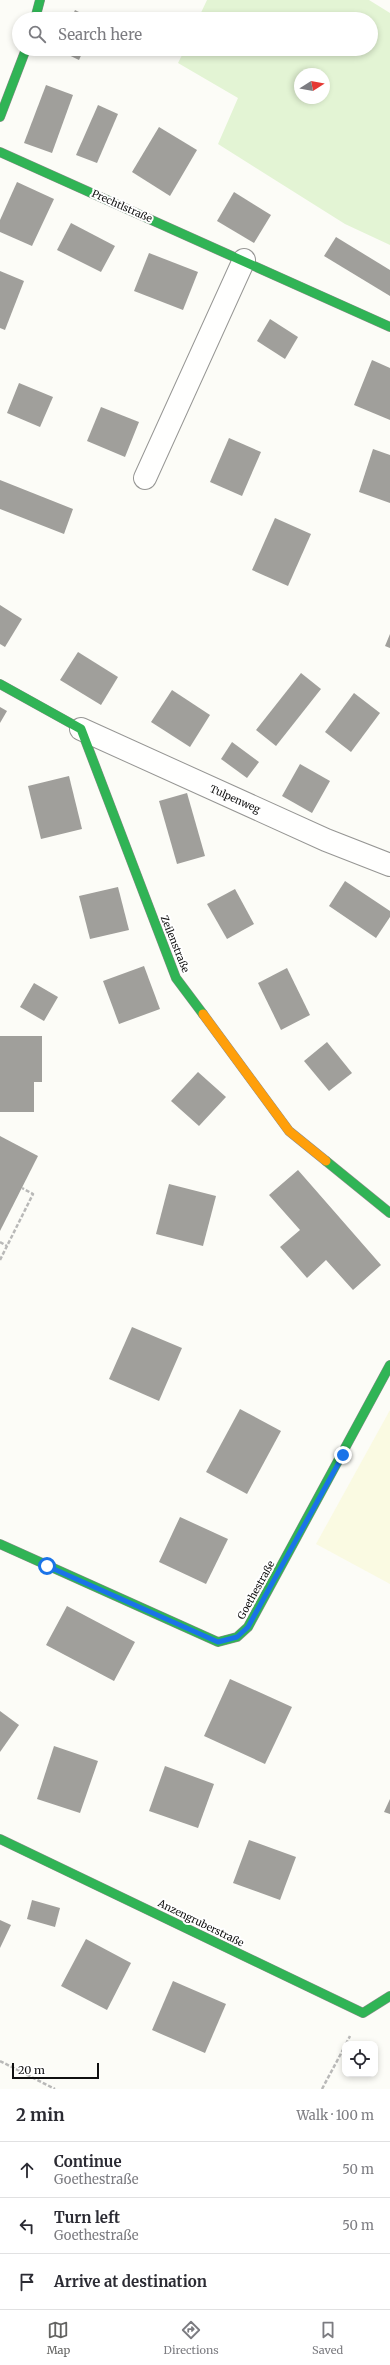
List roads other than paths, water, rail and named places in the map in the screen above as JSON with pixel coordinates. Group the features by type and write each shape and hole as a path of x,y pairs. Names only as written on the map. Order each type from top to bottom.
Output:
{"street":[{"path":"37,12 40,0"},
{"path":"2,103 23,56"},
{"name":"Prechtlstraße","path":"0,152 244,260 390,327"},
{"path":"145,478 244,260"},
{"path":"0,684 81,729"},
{"name":"Tulpenweg","path":"81,729 326,840 390,865"},
{"name":"Zeilenstraße","path":"81,729 176,978 289,1131 390,1213"},
{"name":"Goethestraße","path":"0,1544 218,1642 237,1637 248,1627 390,1365"},
{"name":"Anzengruberstraße","path":"0,1839 363,2012 390,1996"}]}
